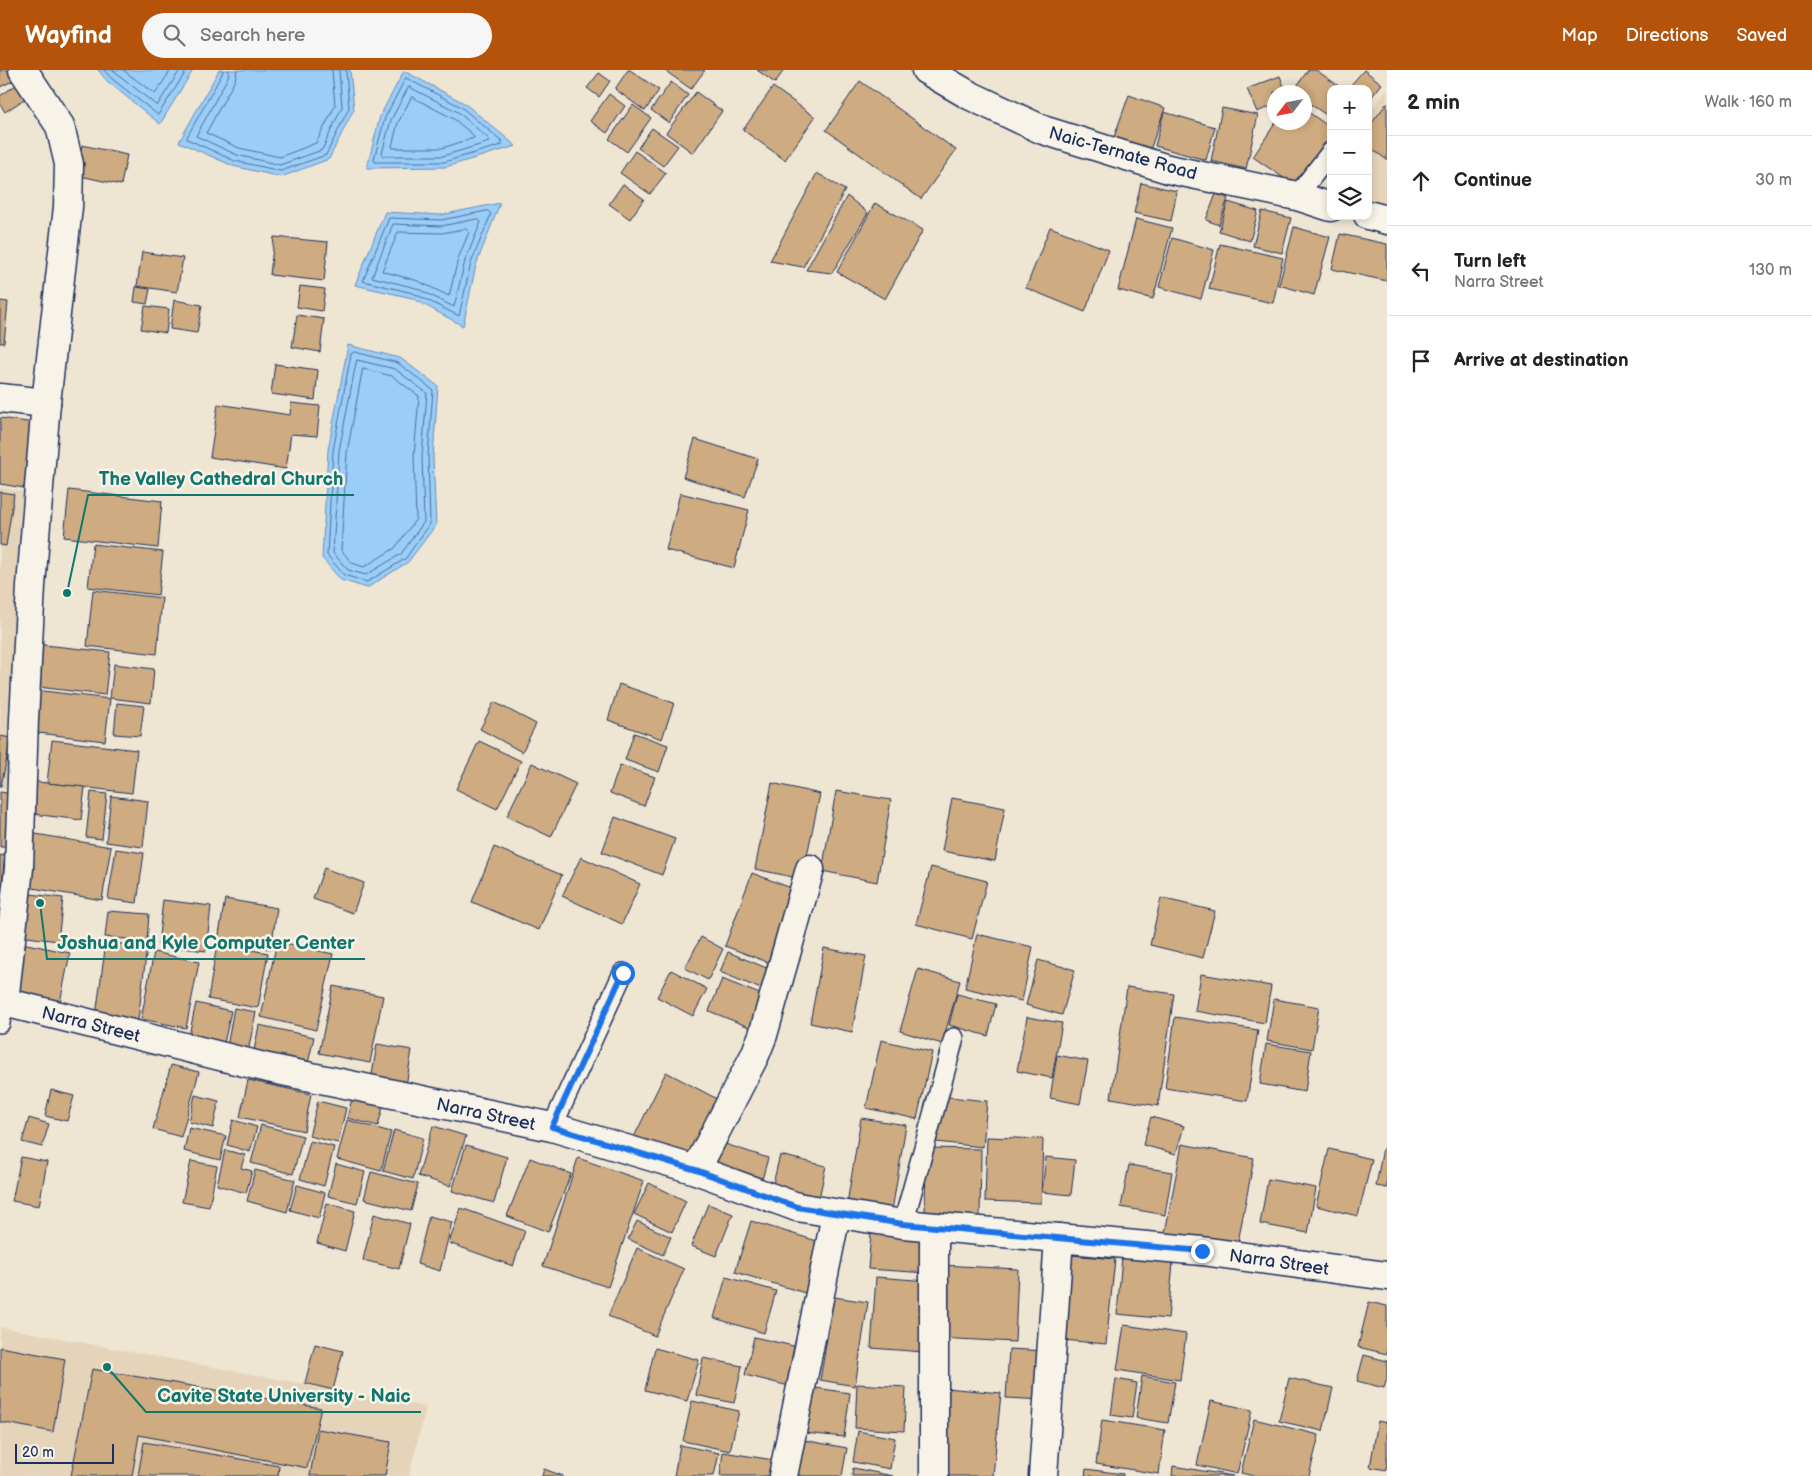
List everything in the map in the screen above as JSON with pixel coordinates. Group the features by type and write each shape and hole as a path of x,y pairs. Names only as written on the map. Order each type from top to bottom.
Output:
{"street":[{"path":"1,1009 19,868 31,586 46,403 68,207 69,164 60,126 23,70"},
{"name":"Naic-Ternate Road","path":"926,70 969,95 1043,130 1168,169 1297,196 1327,205"},
{"path":"1372,216 1387,220"},
{"path":"0,398 46,403"},
{"path":"696,1170 755,1055 763,1035 810,869"},
{"name":"Narra Street","path":"1,1009 268,1068 552,1127 696,1170 797,1207 836,1215 903,1224 1202,1251 1387,1276"},
{"path":"783,1476 836,1215"},
{"path":"934,1227 934,1476"},
{"path":"1043,1476 1059,1238"}],"lane":[{"path":"1297,196 1327,157"},
{"path":"552,1127 623,973"},
{"path":"903,1224 954,1038"}],"shaded area":[{"path":"1387,89 1387,209 1372,205 1372,110"},
{"path":"0,488 26,492 9,790 0,788"},
{"path":"0,1327 426,1407 409,1476 0,1476"}],"water":[{"path":"98,70 193,70 160,124 107,81"},
{"path":"219,70 350,70 354,109 329,159 281,177 233,166 179,142"},
{"path":"404,71 464,103 516,146 445,167 367,168 380,116"},
{"path":"500,203 476,265 463,326 412,298 355,285 385,212 441,215"},
{"path":"348,345 400,358 438,386 433,457 436,525 408,562 367,588 341,580 322,558 328,450"}],"building":[{"path":"0,70 12,70 17,79 0,87"},
{"path":"628,70 659,90 645,111 615,89"},
{"path":"664,70 705,70 691,89"},
{"path":"757,70 784,70 775,83"},
{"path":"1308,70 1316,70 1337,85 1327,85 1327,115 1312,105 1312,85 1298,85"},
{"path":"1364,70 1382,84 1372,96 1372,85 1351,85"},
{"path":"599,73 610,81 599,97 587,88"},
{"path":"1280,76 1283,85 1267,85 1267,108 1257,112 1247,89"},
{"path":"860,81 956,150 921,199 826,130"},
{"path":"671,82 688,95 669,123 651,110"},
{"path":"19,83 29,96 5,112 0,104 0,96"},
{"path":"773,87 815,117 785,160 743,130"},
{"path":"696,92 722,111 693,153 666,133"},
{"path":"609,94 625,106 607,133 590,121"},
{"path":"1129,95 1165,108 1150,150 1114,137"},
{"path":"1387,103 1387,160 1372,149 1372,123"},
{"path":"633,105 651,118 627,152 609,139"},
{"path":"1222,108 1258,115 1246,169 1211,161"},
{"path":"1164,112 1215,127 1206,160 1155,146"},
{"path":"1312,115 1327,125 1327,146 1298,188 1253,157 1271,130 1312,130"},
{"path":"652,128 678,146 663,166 638,148"},
{"path":"82,145 127,155 121,185 76,175"},
{"path":"635,151 666,173 650,194 620,173"},
{"path":"817,173 845,190 803,267 770,261"},
{"path":"1141,183 1177,191 1171,221 1134,213"},
{"path":"623,184 644,199 630,219 609,204"},
{"path":"1216,194 1228,198 1219,225 1206,220"},
{"path":"847,196 868,213 832,273 806,270"},
{"path":"1228,202 1258,211 1250,241 1219,231"},
{"path":"875,203 923,230 885,299 837,272"},
{"path":"1262,211 1291,218 1282,253 1253,246"},
{"path":"1136,219 1172,228 1153,299 1118,290"},
{"path":"1050,227 1109,250 1085,312 1026,288"},
{"path":"1294,227 1330,237 1314,295 1279,285"},
{"path":"1340,234 1387,244 1387,281 1332,269"},
{"path":"274,237 328,242 324,281 270,275"},
{"path":"1172,238 1214,250 1201,299 1159,287"},
{"path":"1220,244 1283,258 1273,303 1209,289"},
{"path":"142,252 183,258 177,292 137,286"},
{"path":"300,286 325,289 322,311 297,307"},
{"path":"136,287 150,289 147,304 134,302"},
{"path":"174,300 202,305 197,333 170,329"},
{"path":"0,301 8,302 4,343 0,343"},
{"path":"145,306 169,309 166,333 141,329"},
{"path":"297,315 324,319 320,352 292,347"},
{"path":"275,364 318,370 315,400 271,394"},
{"path":"291,403 320,406 317,436 291,434 286,469 210,457 218,404 290,415"},
{"path":"0,418 34,423 24,488 0,484"},
{"path":"695,439 758,459 745,497 683,477"},
{"path":"69,490 162,501 158,548 64,537"},
{"path":"0,492 14,494 6,546 0,545"},
{"path":"680,493 749,510 734,568 666,550"},
{"path":"93,544 163,552 158,595 88,587"},
{"path":"93,590 162,598 157,654 87,646"},
{"path":"35,644 110,652 105,695 30,686"},
{"path":"114,664 154,669 151,703 110,698"},
{"path":"619,684 674,703 662,739 608,720"},
{"path":"35,690 110,699 105,741 30,732"},
{"path":"494,702 536,724 522,752 480,729"},
{"path":"117,703 144,706 140,736 114,734"},
{"path":"634,733 668,745 659,772 625,760"},
{"path":"0,736 11,738 1,786 0,786"},
{"path":"52,740 137,750 132,793 47,783"},
{"path":"479,741 521,761 497,809 456,789"},
{"path":"532,763 576,784 551,837 507,816"},
{"path":"620,765 655,777 644,806 610,793"},
{"path":"28,781 85,787 81,820 25,813"},
{"path":"772,783 820,794 802,879 755,869"},
{"path":"836,791 891,800 877,882 822,871"},
{"path":"0,792 13,794 6,847 0,847"},
{"path":"91,792 107,794 102,839 86,837"},
{"path":"111,796 148,801 143,847 106,842"},
{"path":"952,798 1005,808 995,861 942,851"},
{"path":"615,817 675,839 662,875 602,852"},
{"path":"30,833 111,847 102,900 21,886"},
{"path":"494,847 562,875 539,930 472,902"},
{"path":"116,849 144,853 137,903 108,899"},
{"path":"0,855 5,856 1,891 0,891"},
{"path":"581,857 640,884 622,924 562,896"},
{"path":"931,867 987,881 972,939 916,924"},
{"path":"324,868 364,883 353,913 313,899"},
{"path":"752,873 799,891 773,964 725,946"},
{"path":"23,893 63,898 58,941 19,936"},
{"path":"1161,898 1215,911 1203,958 1150,945"},
{"path":"225,899 277,908 271,949 218,940"},
{"path":"163,900 211,906 206,951 158,945"},
{"path":"108,911 149,914 147,941 105,937"},
{"path":"977,934 1033,947 1022,1001 965,988"},
{"path":"701,937 723,949 708,980 685,968"},
{"path":"277,941 333,954 316,1030 261,1017"},
{"path":"106,942 147,947 138,1020 96,1015"},
{"path":"22,943 70,953 59,1008 11,998"},
{"path":"217,944 268,953 258,1008 208,999"},
{"path":"824,948 866,956 852,1032 810,1023"},
{"path":"154,952 199,962 186,1028 141,1019"},
{"path":"728,952 769,969 761,989 720,972"},
{"path":"1038,960 1075,970 1062,1015 1026,1005"},
{"path":"918,969 960,981 942,1044 900,1031"},
{"path":"671,970 707,989 693,1016 657,997"},
{"path":"1201,974 1271,986 1265,1023 1195,1011"},
{"path":"722,979 767,997 754,1029 709,1011"},
{"path":"333,986 383,996 370,1063 319,1053"},
{"path":"1127,987 1174,994 1158,1106 1111,1098"},
{"path":"957,994 996,1004 988,1036 949,1025"},
{"path":"1274,999 1319,1007 1312,1049 1267,1041"},
{"path":"196,1003 231,1011 223,1048 188,1040"},
{"path":"234,1008 256,1012 248,1052 227,1047"},
{"path":"1027,1017 1062,1023 1052,1078 1017,1071"},
{"path":"1175,1017 1258,1030 1247,1101 1165,1088"},
{"path":"259,1025 314,1037 307,1068 253,1056"},
{"path":"881,1040 932,1052 917,1119 866,1108"},
{"path":"377,1044 412,1050 406,1086 371,1081"},
{"path":"1266,1044 1311,1051 1305,1092 1260,1084"},
{"path":"1057,1055 1088,1061 1080,1104 1050,1098"},
{"path":"171,1065 199,1072 181,1137 153,1129"},
{"path":"666,1072 721,1101 689,1164 634,1137"},
{"path":"248,1080 311,1094 304,1131 240,1117"},
{"path":"51,1090 74,1096 67,1121 45,1116"},
{"path":"195,1095 219,1101 213,1128 189,1122"},
{"path":"353,1095 384,1103 378,1126 347,1118"},
{"path":"940,1096 987,1101 983,1147 936,1142"},
{"path":"318,1101 346,1108 338,1143 309,1136"},
{"path":"1151,1117 1184,1126 1176,1154 1143,1145"},
{"path":"29,1118 49,1124 42,1147 22,1142"},
{"path":"861,1118 906,1125 892,1211 847,1204"},
{"path":"233,1120 257,1127 250,1152 227,1145"},
{"path":"347,1120 391,1132 381,1171 337,1159"},
{"path":"261,1125 303,1136 293,1174 251,1163"},
{"path":"433,1126 466,1136 450,1186 418,1176"},
{"path":"189,1128 226,1136 220,1160 184,1151"},
{"path":"394,1130 423,1138 413,1179 383,1171"},
{"path":"987,1137 1043,1139 1041,1203 985,1201"},
{"path":"310,1141 334,1147 324,1186 300,1179"},
{"path":"719,1142 768,1158 760,1187 710,1170"},
{"path":"1182,1144 1254,1158 1236,1253 1164,1238"},
{"path":"466,1145 507,1157 494,1203 452,1191"},
{"path":"926,1148 981,1149 980,1218 925,1217"},
{"path":"1383,1148 1387,1149 1387,1188 1376,1186"},
{"path":"1329,1149 1372,1159 1358,1216 1316,1206"},
{"path":"225,1150 245,1155 241,1168 252,1171 246,1193 217,1185"},
{"path":"780,1155 826,1166 818,1203 771,1192"},
{"path":"21,1157 47,1162 39,1206 12,1201"},
{"path":"1046,1157 1075,1160 1071,1195 1042,1192"},
{"path":"530,1158 571,1174 548,1232 507,1216"},
{"path":"578,1158 644,1181 608,1287 543,1266"},
{"path":"191,1161 217,1166 209,1207 182,1202"},
{"path":"336,1164 365,1172 357,1203 328,1196"},
{"path":"1129,1165 1172,1172 1165,1215 1121,1207"},
{"path":"255,1170 295,1180 287,1212 247,1201"},
{"path":"371,1172 418,1184 411,1211 364,1199"},
{"path":"1268,1179 1316,1188 1308,1233 1260,1224"},
{"path":"649,1183 686,1201 672,1232 634,1214"},
{"path":"297,1185 325,1193 319,1218 290,1210"},
{"path":"327,1203 355,1211 345,1251 317,1243"},
{"path":"708,1204 733,1214 716,1256 691,1246"},
{"path":"461,1208 525,1231 513,1266 449,1243"},
{"path":"374,1214 410,1224 399,1269 363,1260"},
{"path":"429,1216 452,1222 440,1271 417,1264"},
{"path":"637,1221 671,1237 663,1255 628,1239"},
{"path":"751,1221 830,1245 815,1296 735,1272"},
{"path":"871,1233 929,1237 927,1273 868,1269"},
{"path":"637,1248 684,1269 655,1336 608,1316"},
{"path":"1071,1255 1115,1259 1106,1344 1063,1340"},
{"path":"1122,1257 1173,1262 1168,1319 1117,1314"},
{"path":"941,1265 1018,1269 1015,1342 938,1338"},
{"path":"726,1277 776,1291 764,1333 714,1318"},
{"path":"876,1277 928,1281 924,1352 871,1348"},
{"path":"834,1297 868,1302 855,1386 820,1380"},
{"path":"1369,1302 1387,1306 1387,1354 1358,1347"},
{"path":"1124,1325 1186,1334 1180,1380 1117,1370"},
{"path":"754,1337 802,1348 793,1387 745,1375"},
{"path":"315,1344 343,1351 333,1390 305,1383"},
{"path":"0,1347 65,1359 53,1432 0,1422"},
{"path":"655,1348 699,1360 687,1401 645,1390"},
{"path":"1009,1349 1047,1351 1044,1400 1006,1398"},
{"path":"1364,1355 1387,1361 1387,1378 1384,1388 1357,1381"},
{"path":"703,1358 742,1366 734,1403 696,1395"},
{"path":"92,1369 321,1408 307,1468 139,1435 132,1476 71,1476"},
{"path":"1142,1376 1175,1382 1168,1423 1136,1418"},
{"path":"1289,1378 1333,1388 1323,1431 1279,1421"},
{"path":"1116,1379 1137,1383 1132,1418 1111,1415"},
{"path":"857,1384 906,1387 904,1431 855,1428"},
{"path":"809,1387 850,1393 844,1437 804,1433"},
{"path":"946,1388 1001,1393 993,1476 938,1476"},
{"path":"692,1401 739,1411 730,1451 683,1441"},
{"path":"1211,1401 1252,1410 1237,1474 1197,1465"},
{"path":"1254,1419 1319,1435 1309,1476 1254,1476 1241,1473"},
{"path":"1102,1420 1165,1430 1159,1474 1096,1464"},
{"path":"1378,1421 1387,1423 1387,1470 1370,1467"},
{"path":"318,1429 391,1442 385,1476 310,1476"},
{"path":"858,1431 895,1438 890,1469 853,1462"},
{"path":"798,1439 847,1448 842,1476 803,1476 791,1474"},
{"path":"144,1442 279,1466 278,1476 138,1476"},
{"path":"680,1445 719,1453 714,1476 674,1476"},
{"path":"723,1452 780,1461 778,1476 720,1476"},
{"path":"1173,1466 1233,1476 1172,1476"},
{"path":"853,1468 893,1476 852,1476"},
{"path":"544,1469 563,1476 542,1476"},
{"path":"1086,1469 1123,1474 1123,1476 1085,1476"}],"place":[{"name":"The Valley Cathedral Church","path":"67,593"},
{"name":"Joshua and Kyle Computer Center","path":"40,903"},
{"name":"Cavite State University - Naic","path":"107,1367"}],"route":[{"path":"623,973 552,1127 696,1170 797,1207 836,1215 903,1224 1202,1251"}]}
